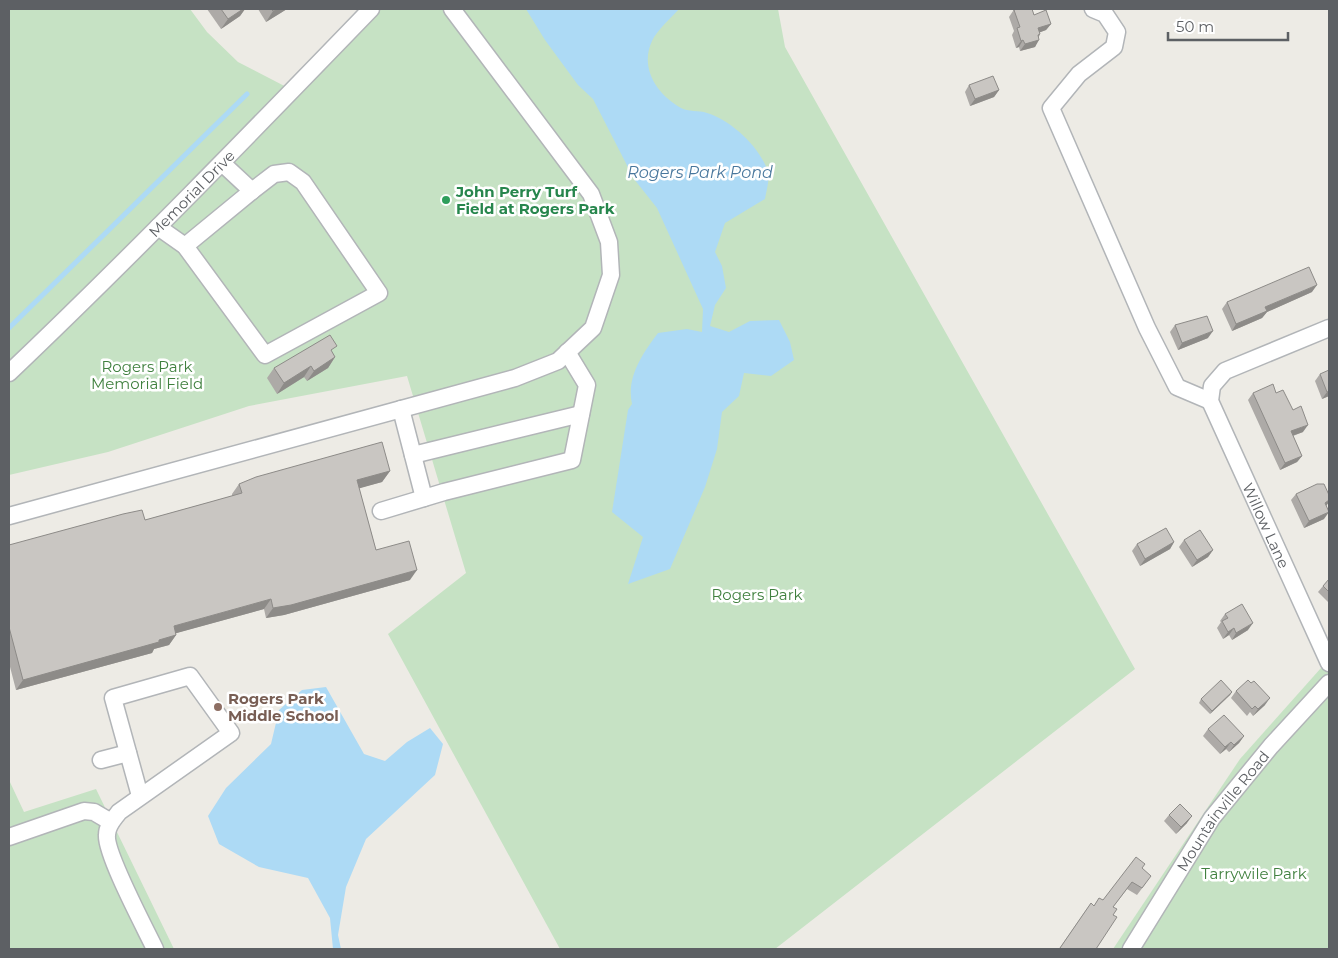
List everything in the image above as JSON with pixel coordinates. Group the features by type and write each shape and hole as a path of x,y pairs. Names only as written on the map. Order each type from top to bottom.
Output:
{"street":[{"name":"Memorial Drive","path":"9,374 222,163 371,9"},
{"path":"9,516 515,378 558,362 593,328 612,275 608,242 591,194 452,9"},
{"path":"1093,9 1105,14 1118,32 1114,46 1078,74 1051,108 1079,176 1147,328 1177,387 1211,393 1225,372 1329,328"},
{"path":"222,163 252,190"},
{"path":"158,227 185,246 265,355 379,293 303,182 289,172 274,174 185,246"},
{"path":"381,511 572,460 587,385 567,352"},
{"name":"Willow Lane","path":"1211,393 1329,663"},
{"path":"400,409 424,498"},
{"path":"413,455 581,414"},
{"path":"140,796 113,698 190,676 231,733 120,812 111,822 106,836 112,856 155,949"},
{"name":"Mountainville Road","path":"1131,949 1212,818 1271,746 1329,683"},
{"path":"101,760 128,753"},
{"path":"9,837 84,811 94,812 111,822"}],"green space":[{"name":"Rogers Park","path":"9,9 190,9 207,32 238,62 298,93 381,9 778,9 785,47 1135,669 775,949 560,949 388,634 466,573 407,376 249,406 108,452 9,475"},
{"name":"Tarrywile Park","path":"1329,659 1329,949 1113,949 1240,759"},
{"path":"9,780 24,812 96,789 174,949 9,949"}],"water":[{"name":"Rogers Park Pond","path":"526,9 679,9 661,28 652,41 648,61 649,71 653,80 665,96 681,108 707,113 735,128 759,154 768,172 765,199 725,223 715,252 722,266 726,288 715,305 710,326 729,332 750,321 779,320 790,342 794,360 771,376 744,373 739,396 722,412 717,449 705,487 670,569 628,584 643,537 612,512 628,410 632,404 631,384 637,366 658,333 687,329 702,332 703,309 657,208 634,179 593,99 578,85 545,40"},
{"path":"326,687 364,754 385,761 407,742 430,728 443,744 435,775 366,839 346,887 338,935 341,949 333,949 330,918 308,878 259,867 219,844 208,816 226,788 271,744 279,710 302,690"}],"building":[{"path":"221,9 243,9 228,19"},
{"path":"1032,9 1034,15 1046,10 1051,24 1038,28 1039,40 1025,44 1023,40 1021,41 1017,28 1020,27 1014,10"},
{"path":"993,76 999,90 975,99 969,85"},
{"path":"1309,267 1317,285 1265,307 1267,311 1236,324 1227,302"},
{"path":"1207,316 1213,331 1182,343 1175,325"},
{"path":"330,335 337,346 331,350 335,357 314,371 311,366 284,383 274,368"},
{"path":"1329,370 1329,391 1327,392 1320,374"},
{"path":"1273,384 1276,393 1283,390 1293,410 1301,406 1308,425 1291,431 1302,456 1285,463 1253,393"},
{"path":"382,442 390,471 357,480 376,550 409,541 417,570 291,605 273,608 271,599 174,626 176,635 159,640 159,642 23,680 9,627 9,545 142,510 145,520 242,493 239,484 256,477"},
{"path":"1317,484 1324,484 1329,495 1329,500 1325,503 1329,512 1309,521 1296,494"},
{"path":"1166,528 1174,542 1145,559 1137,544"},
{"path":"1200,530 1213,550 1197,560 1184,540"},
{"path":"1329,579 1329,592 1323,586"},
{"path":"1242,604 1253,623 1236,633 1234,628 1228,632 1222,621 1228,618 1225,614"},
{"path":"1221,680 1232,692 1212,711 1201,699"},
{"path":"1248,680 1251,683 1254,681 1270,698 1258,709 1255,706 1252,709 1236,691"},
{"path":"1224,715 1244,736 1234,745 1231,742 1225,747 1208,729"},
{"path":"1180,804 1192,816 1181,827 1169,815"},
{"path":"1136,857 1145,864 1142,868 1151,876 1142,888 1132,882 1113,907 1117,909 1113,915 1117,917 1096,949 1060,948 1091,903 1094,906 1099,898 1103,900"}],"waterway":[{"path":"9,328 247,94"}],"place":[{"name":"John Perry Turf Field at Rogers Park","path":"446,200"},
{"name":"Rogers Park Middle School","path":"218,707"}],"park label":[{"name":"Rogers Park Memorial Field","path":"147,374"}]}
